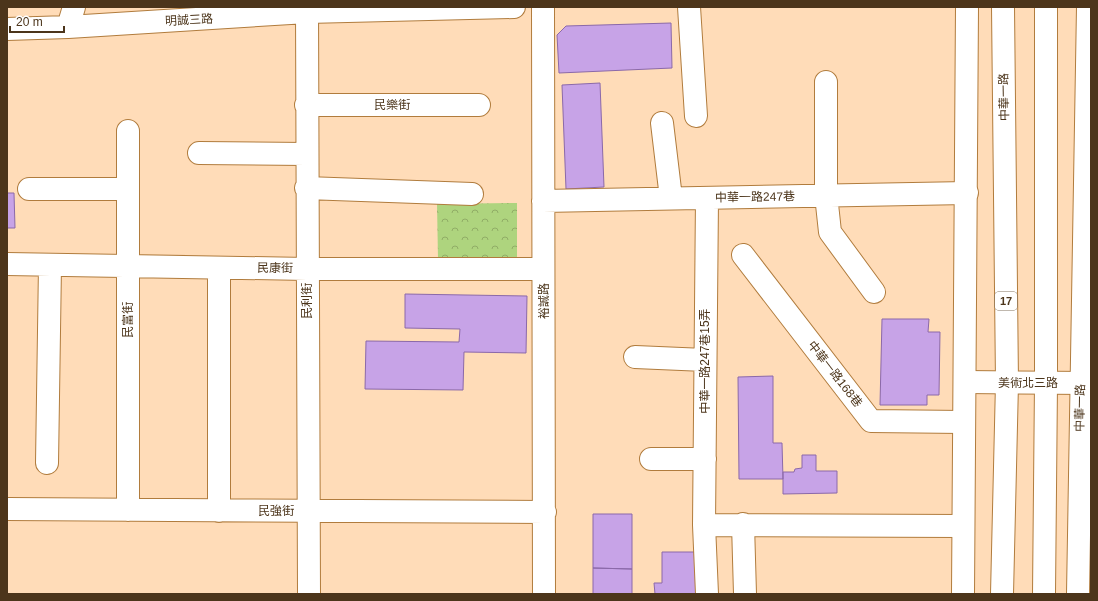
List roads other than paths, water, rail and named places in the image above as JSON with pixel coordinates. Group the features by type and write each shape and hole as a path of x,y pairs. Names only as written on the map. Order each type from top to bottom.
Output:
{"street":[{"name":"明誠三路","path":"7,29 71,17 307,10 514,7"},
{"name":"裕誠路","path":"543,7 544,594"},
{"path":"689,7 696,116"},
{"path":"963,594 963,422 966,382 967,7"},
{"name":"中華一路","path":"1002,594 1007,383 1003,7"},
{"path":"1044,594 1046,383 1046,7"},
{"name":"中華一路","path":"1078,594 1086,383 1088,7"},
{"name":"民利街","path":"307,10 306,188 310,594"},
{"path":"826,82 826,195 830,232 874,292"},
{"name":"民樂街","path":"306,105 478,105"},
{"path":"662,123 671,198"},
{"name":"民富街","path":"128,131 128,510"},
{"path":"200,153 306,154"},
{"path":"306,188 472,194"},
{"path":"29,189 128,189"},
{"name":"中華一路247巷","path":"543,201 967,193"},
{"name":"中華一路247巷15弄","path":"707,198 704,525 707,594"},
{"name":"中華一路168巷","path":"743,255 871,421 963,422"},
{"name":"民康街","path":"7,264 307,269 543,269"},
{"path":"47,463 50,265"},
{"path":"219,268 219,511"},
{"path":"635,357 705,360"},
{"name":"美術北三路","path":"966,382 1086,383"},
{"path":"651,459 705,459"},
{"name":"民強街","path":"7,510 545,512"},
{"path":"743,524 745,594"},
{"path":"704,525 962,526"}]}
